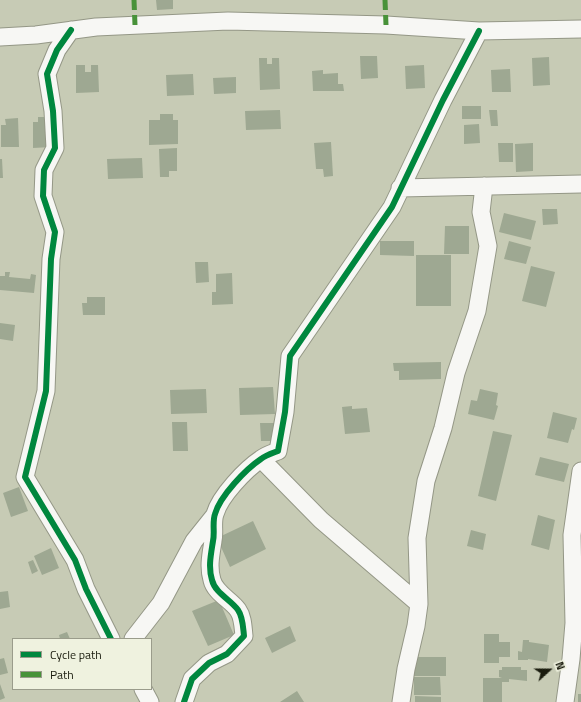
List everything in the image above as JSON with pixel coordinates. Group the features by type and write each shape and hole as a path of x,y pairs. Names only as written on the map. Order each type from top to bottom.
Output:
{"street":[{"path":"0,37 36,35 96,27 228,21 386,25 479,31 581,29"},
{"path":"71,30 57,50 48,74 54,111 55,148 44,170 43,196 55,232 51,259 46,391 24,477 75,560 86,589 110,638"},
{"path":"134,638 161,603 194,541 214,516 220,502 238,479 261,458 278,451 285,412 290,356 392,207 443,100 479,31"},
{"path":"400,188 581,184"},
{"path":"401,702 419,604 417,538 426,481 443,428 456,373 477,311 488,246 481,212 484,186"},
{"path":"261,458 321,520 419,604"},
{"path":"566,702 572,659 574,623 572,535 581,471"},
{"path":"184,702 192,679 209,663 227,654 244,636 243,622 238,609 224,597 212,582 210,566 215,533 214,516"},
{"path":"144,690 150,702"}],"building":[{"path":"156,0 173,0 173,9 157,10"},
{"path":"360,56 377,56 378,78 361,79"},
{"path":"549,57 550,85 533,86 532,58"},
{"path":"259,58 267,58 267,64 272,64 272,58 279,58 280,89 260,90"},
{"path":"76,65 85,65 85,72 91,72 91,65 98,65 99,92 76,93"},
{"path":"424,65 425,88 406,89 405,66"},
{"path":"510,69 511,92 492,92 491,70"},
{"path":"323,70 323,74 338,73 338,84 343,84 344,91 313,91 312,71"},
{"path":"193,74 194,95 167,96 166,75"},
{"path":"236,77 236,93 214,94 213,78"},
{"path":"462,106 481,106 481,119 462,119"},
{"path":"280,110 281,129 246,130 245,111"},
{"path":"489,110 497,110 498,126 491,126"},
{"path":"160,114 173,114 173,120 178,120 178,144 149,145 149,120 160,120"},
{"path":"38,117 50,117 51,147 33,148 33,122 38,122"},
{"path":"18,118 19,147 1,147 1,125 6,125 5,119"},
{"path":"479,124 480,143 464,144 464,125"},
{"path":"331,142 333,176 324,177 323,169 316,169 314,143"},
{"path":"498,143 513,143 513,162 499,162"},
{"path":"533,143 533,171 516,172 515,144"},
{"path":"177,148 177,171 169,171 169,177 160,177 159,149"},
{"path":"142,158 143,178 108,179 107,159"},
{"path":"0,159 2,159 3,178 0,178"},
{"path":"542,209 557,209 558,224 543,225"},
{"path":"504,213 536,221 531,240 499,232"},
{"path":"445,226 469,226 469,254 444,254"},
{"path":"380,241 414,241 414,256 380,255"},
{"path":"509,241 531,247 526,264 504,259"},
{"path":"416,255 451,255 451,306 416,306"},
{"path":"195,262 208,262 209,282 196,283"},
{"path":"531,266 555,272 546,307 522,301"},
{"path":"5,272 10,272 9,277 30,279 31,274 36,275 34,293 0,290 0,276 5,276"},
{"path":"232,273 233,304 212,305 212,292 216,292 216,274"},
{"path":"87,297 105,297 105,315 83,315 82,303 87,303"},
{"path":"0,323 15,325 13,341 0,339"},
{"path":"441,362 441,379 399,380 399,371 394,371 393,363"},
{"path":"273,387 275,414 240,415 239,388"},
{"path":"206,389 207,413 171,414 170,390"},
{"path":"480,389 498,393 496,405 498,406 494,420 468,414 471,400 477,401"},
{"path":"352,406 352,409 367,408 370,432 345,434 342,407"},
{"path":"553,412 577,418 574,430 572,429 568,443 547,438"},
{"path":"172,422 187,422 188,451 173,451"},
{"path":"260,423 276,423 276,441 261,441"},
{"path":"493,431 512,435 496,501 478,496"},
{"path":"540,457 569,464 564,482 535,475"},
{"path":"19,487 28,511 11,517 3,493"},
{"path":"538,515 555,520 549,550 531,545"},
{"path":"253,521 266,549 230,567 217,538"},
{"path":"471,530 486,534 483,550 467,546"},
{"path":"51,548 59,568 42,575 34,556"},
{"path":"33,560 38,571 32,574 28,562"},
{"path":"8,591 10,607 0,609 0,592"},
{"path":"219,600 234,635 208,646 192,611"},
{"path":"290,626 296,641 272,653 265,638"},
{"path":"67,632 70,638 60,638 59,635"},
{"path":"484,634 499,634 499,642 510,642 510,657 499,657 499,663 484,663"},
{"path":"523,640 549,645 547,662 528,659 518,660 518,651 522,652"},
{"path":"413,657 446,657 446,676 414,676"},
{"path":"4,658 8,673 0,675 0,659"},
{"path":"502,667 521,667 521,670 527,670 527,681 509,679 509,682 502,682 502,702 483,702 483,678 502,678 499,677 499,670 502,670"},
{"path":"414,677 440,677 441,695 414,695"},
{"path":"0,684 5,698 0,700"},
{"path":"297,691 304,702 280,702"},
{"path":"578,694 581,694 581,702 578,702"},
{"path":"415,696 441,697 441,702 415,702"}],"marked path":[{"path":"134,0 135,25"},
{"path":"385,0 386,25"}],"cycle path":[{"path":"71,30 57,50 47,74 53,111 55,148 44,170 43,196 55,232 51,259 46,391 25,477 75,560 86,589 110,638"},
{"path":"184,702 192,679 209,663 227,654 244,636 240,613 235,606 216,589 211,575 210,560 214,538 214,520 218,507 228,491 248,469 263,458 278,451 285,412 290,356 392,207 443,100 479,31"}]}
